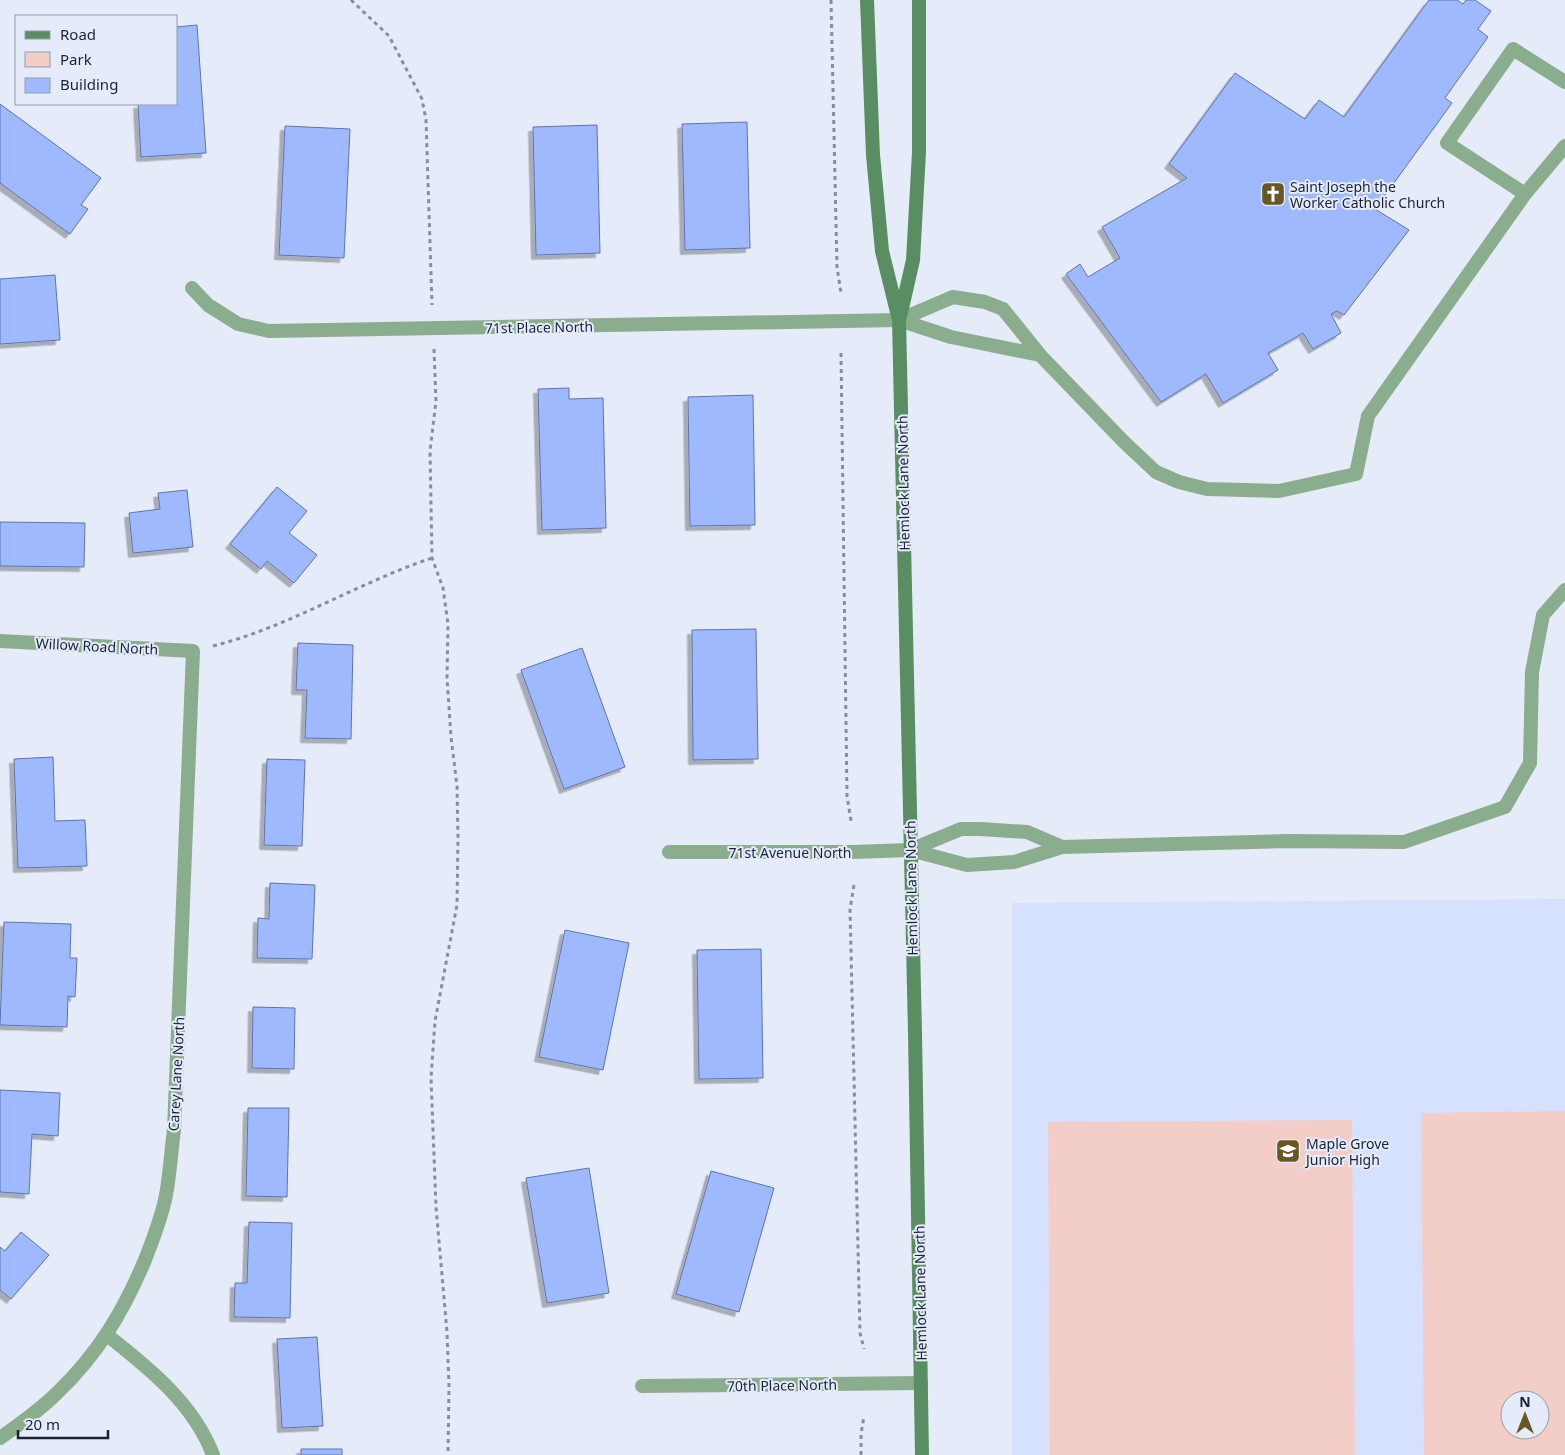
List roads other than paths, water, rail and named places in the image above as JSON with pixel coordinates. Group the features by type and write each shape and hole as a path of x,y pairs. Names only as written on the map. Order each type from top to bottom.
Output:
{"main road":[{"name":"Hemlock Lane North","path":"867,0 873,155 882,242 899,320 922,1455"},
{"name":"Hemlock Lane North","path":"899,320 913,260 919,152 919,0"}],"street":[{"path":"1525,194 1447,143 1513,49 1565,82"},
{"path":"899,320 952,297 985,302 1002,309 1040,355 1156,472 1179,482 1207,489 1279,491 1356,474 1368,416 1525,194 1565,146"},
{"name":"71st Place North","path":"192,288 208,305 238,324 269,331 899,320"},
{"path":"899,320 951,337 1040,355"},
{"path":"910,850 967,865 1014,862 1062,847 1288,841 1404,842 1505,807 1530,763 1532,672 1543,614 1565,590"},
{"name":"Willow Road North","path":"0,640 193,651"},
{"name":"Carey Lane North","path":"0,1438 57,1394 80,1370 107,1335 121,1312 146,1257 155,1234 166,1195 174,1130 193,651"},
{"path":"910,850 961,829 1027,832 1062,847"},
{"name":"71st Avenue North","path":"669,852 853,852 910,850"},
{"path":"107,1335 146,1366 180,1400 206,1438 213,1455"},
{"name":"70th Place North","path":"642,1386 921,1384"}],"place":[{"name":"Saint Joseph the Worker Catholic Church","path":"1273,194"},
{"name":"Maple Grove Junior High","path":"1288,1151"}]}
